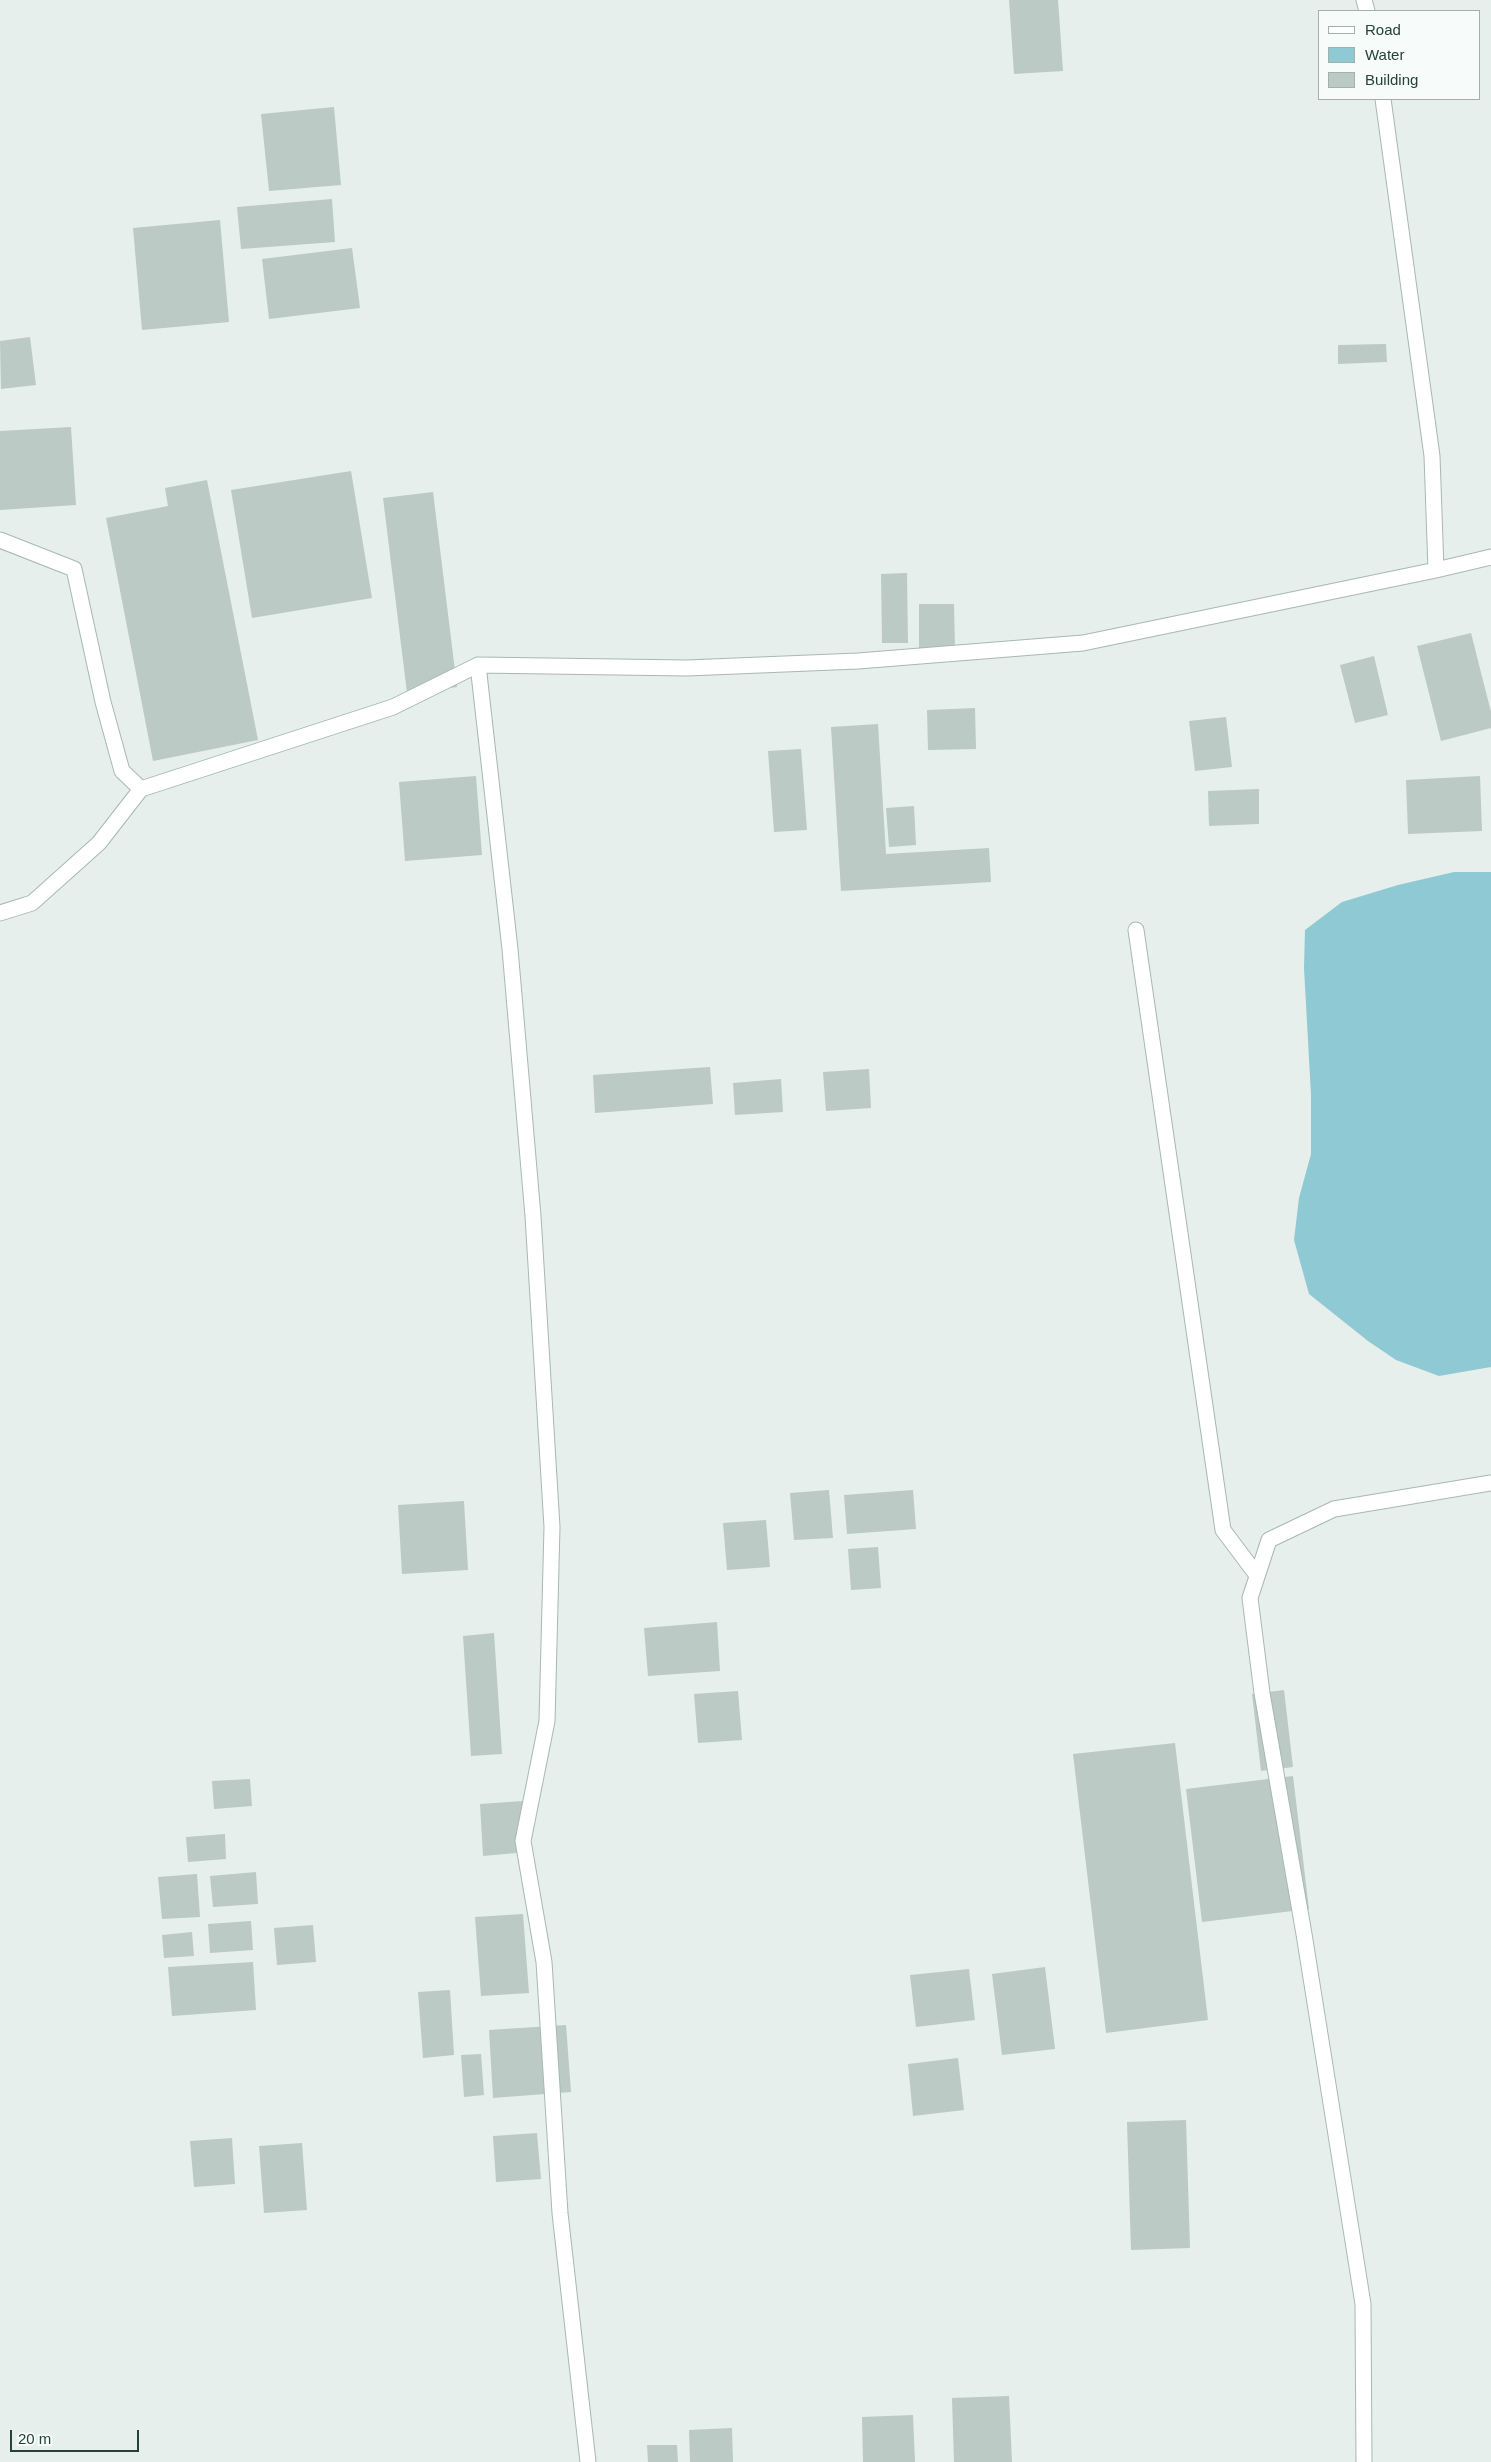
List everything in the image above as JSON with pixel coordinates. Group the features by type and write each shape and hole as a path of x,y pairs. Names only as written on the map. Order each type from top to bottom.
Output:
{"street":[{"path":"1383,100 1432,456 1436,570"},
{"path":"0,540 74,569 102,702 122,771 141,789"},
{"path":"0,914 32,903 99,843 141,789 393,707 478,665 686,668 858,661 1083,643 1491,557"},
{"path":"478,665 510,949 533,1216 552,1527 547,1721 523,1841 544,1962 560,2214 588,2462"},
{"path":"1136,930 1223,1530 1256,1574 1259,1568"},
{"path":"1364,2462 1363,2304 1304,1934 1262,1693 1250,1598 1269,1540 1334,1509 1491,1483"}],"water":[{"path":"1454,872 1491,872 1491,1367 1439,1376 1396,1360 1368,1341 1309,1294 1294,1240 1299,1198 1311,1154 1311,1095 1304,968 1305,930 1342,902 1398,885"}],"building":[{"path":"1009,0 1058,0 1063,71 1014,74"},
{"path":"334,107 341,185 269,191 261,114"},
{"path":"332,199 335,242 241,249 237,207"},
{"path":"220,220 229,322 142,330 133,228"},
{"path":"352,248 360,308 269,319 262,259"},
{"path":"30,337 36,385 1,389 0,341"},
{"path":"1386,344 1387,362 1338,364 1338,345"},
{"path":"71,427 76,505 0,510 0,431"},
{"path":"351,471 372,598 252,618 231,490"},
{"path":"207,480 258,740 153,761 106,518 168,506 165,488"},
{"path":"433,492 457,687 407,693 383,498"},
{"path":"907,573 908,643 882,643 881,574"},
{"path":"919,604 954,604 955,649 919,650"},
{"path":"1471,633 1491,712 1491,728 1441,741 1417,646"},
{"path":"1374,656 1388,715 1355,723 1340,665"},
{"path":"975,708 976,749 928,750 927,710"},
{"path":"1226,717 1232,767 1195,771 1189,721"},
{"path":"878,724 886,854 989,848 991,882 841,891 831,727"},
{"path":"801,749 807,830 774,832 768,751"},
{"path":"476,776 482,855 405,861 399,782"},
{"path":"1480,776 1482,831 1408,834 1406,780"},
{"path":"1259,789 1259,824 1209,826 1208,791"},
{"path":"914,806 916,845 889,847 886,808"},
{"path":"710,1067 713,1104 595,1113 593,1075"},
{"path":"869,1069 871,1108 826,1111 823,1072"},
{"path":"781,1079 783,1112 735,1115 733,1083"},
{"path":"829,1490 833,1538 794,1540 790,1493"},
{"path":"913,1490 916,1529 847,1534 844,1495"},
{"path":"464,1501 468,1570 402,1574 398,1505"},
{"path":"766,1520 770,1567 727,1570 723,1523"},
{"path":"878,1547 881,1588 851,1590 848,1549"},
{"path":"717,1622 720,1671 648,1676 644,1628"},
{"path":"494,1633 502,1754 471,1756 463,1636"},
{"path":"1284,1690 1293,1767 1261,1771 1252,1694"},
{"path":"738,1691 742,1740 698,1743 694,1694"},
{"path":"1175,1743 1208,2020 1106,2033 1073,1754"},
{"path":"1293,1776 1309,1909 1202,1922 1186,1789"},
{"path":"250,1779 252,1806 214,1809 212,1781"},
{"path":"523,1801 527,1852 483,1856 480,1804"},
{"path":"225,1834 226,1859 188,1862 186,1837"},
{"path":"256,1872 258,1904 213,1907 210,1876"},
{"path":"197,1874 200,1917 162,1919 158,1877"},
{"path":"523,1914 529,1993 481,1996 475,1917"},
{"path":"251,1921 253,1950 210,1953 208,1924"},
{"path":"313,1925 316,1962 277,1965 274,1928"},
{"path":"192,1932 194,1956 164,1958 162,1935"},
{"path":"253,1962 256,2010 172,2016 168,1967"},
{"path":"1045,1967 1055,2049 1002,2055 992,1974"},
{"path":"969,1969 975,2020 916,2027 910,1975"},
{"path":"450,1990 454,2055 423,2058 418,1992"},
{"path":"566,2025 571,2092 493,2098 489,2030"},
{"path":"481,2054 484,2095 464,2097 461,2055"},
{"path":"958,2058 964,2110 913,2116 908,2064"},
{"path":"1186,2120 1190,2248 1131,2250 1127,2122"},
{"path":"537,2133 541,2179 496,2182 493,2136"},
{"path":"232,2138 235,2184 194,2187 190,2141"},
{"path":"302,2143 307,2210 264,2213 259,2146"},
{"path":"1009,2396 1012,2462 954,2462 952,2398"},
{"path":"913,2415 915,2462 863,2462 862,2417"},
{"path":"732,2428 733,2462 690,2462 689,2430"},
{"path":"647,2445 677,2445 678,2462 648,2462"}]}
